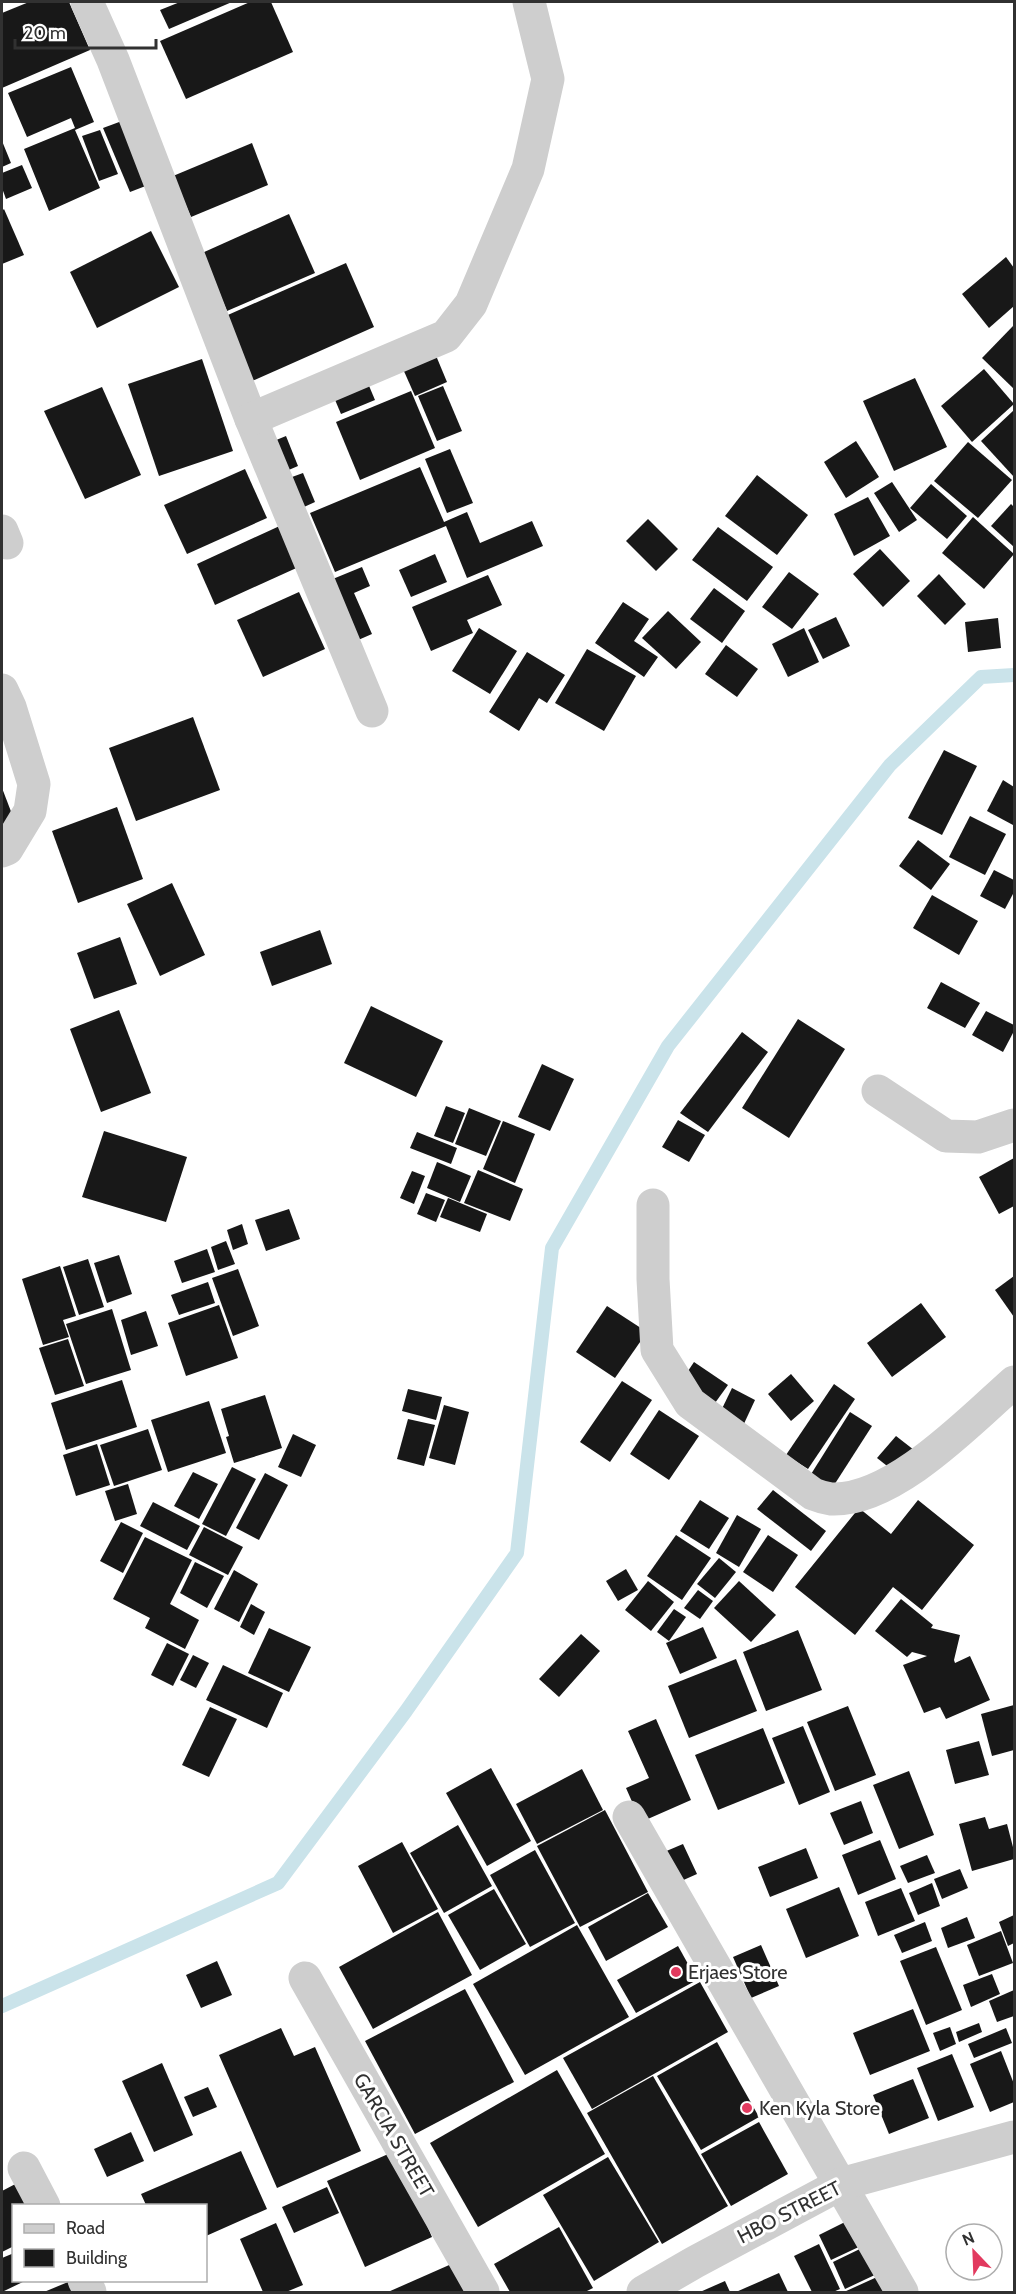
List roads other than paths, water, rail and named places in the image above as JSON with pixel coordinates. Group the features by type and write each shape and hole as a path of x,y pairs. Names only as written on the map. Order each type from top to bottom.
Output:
{"street":[{"path":"87,2 113,60 251,419 372,711"},
{"path":"251,419 446,336 471,304 528,170 548,79 529,2"},
{"path":"2,690 10,707 34,784 30,811 7,849 2,851"},
{"path":"878,1091 946,1136 978,1137 1014,1125"},
{"path":"654,1205 653,1279 657,1350 690,1403 813,1494 830,1499 853,1497 899,1479 919,1465 1014,1382"},
{"path":"629,1816 902,2292"},
{"name":"GARCIA STREET","path":"304,1978 483,2292"},
{"name":"HBO STREET","path":"643,2292 694,2262 841,2184 1014,2137"},
{"path":"24,2168 43,2204"}],"waterway":[{"path":"2,2006 278,1883 406,1711 517,1553 552,1248 668,1046 890,765 981,677 1014,675"}],"place":[{"name":"Erjaes Store","path":"676,1972"},
{"name":"Ken Kyla Store","path":"747,2108"}]}
